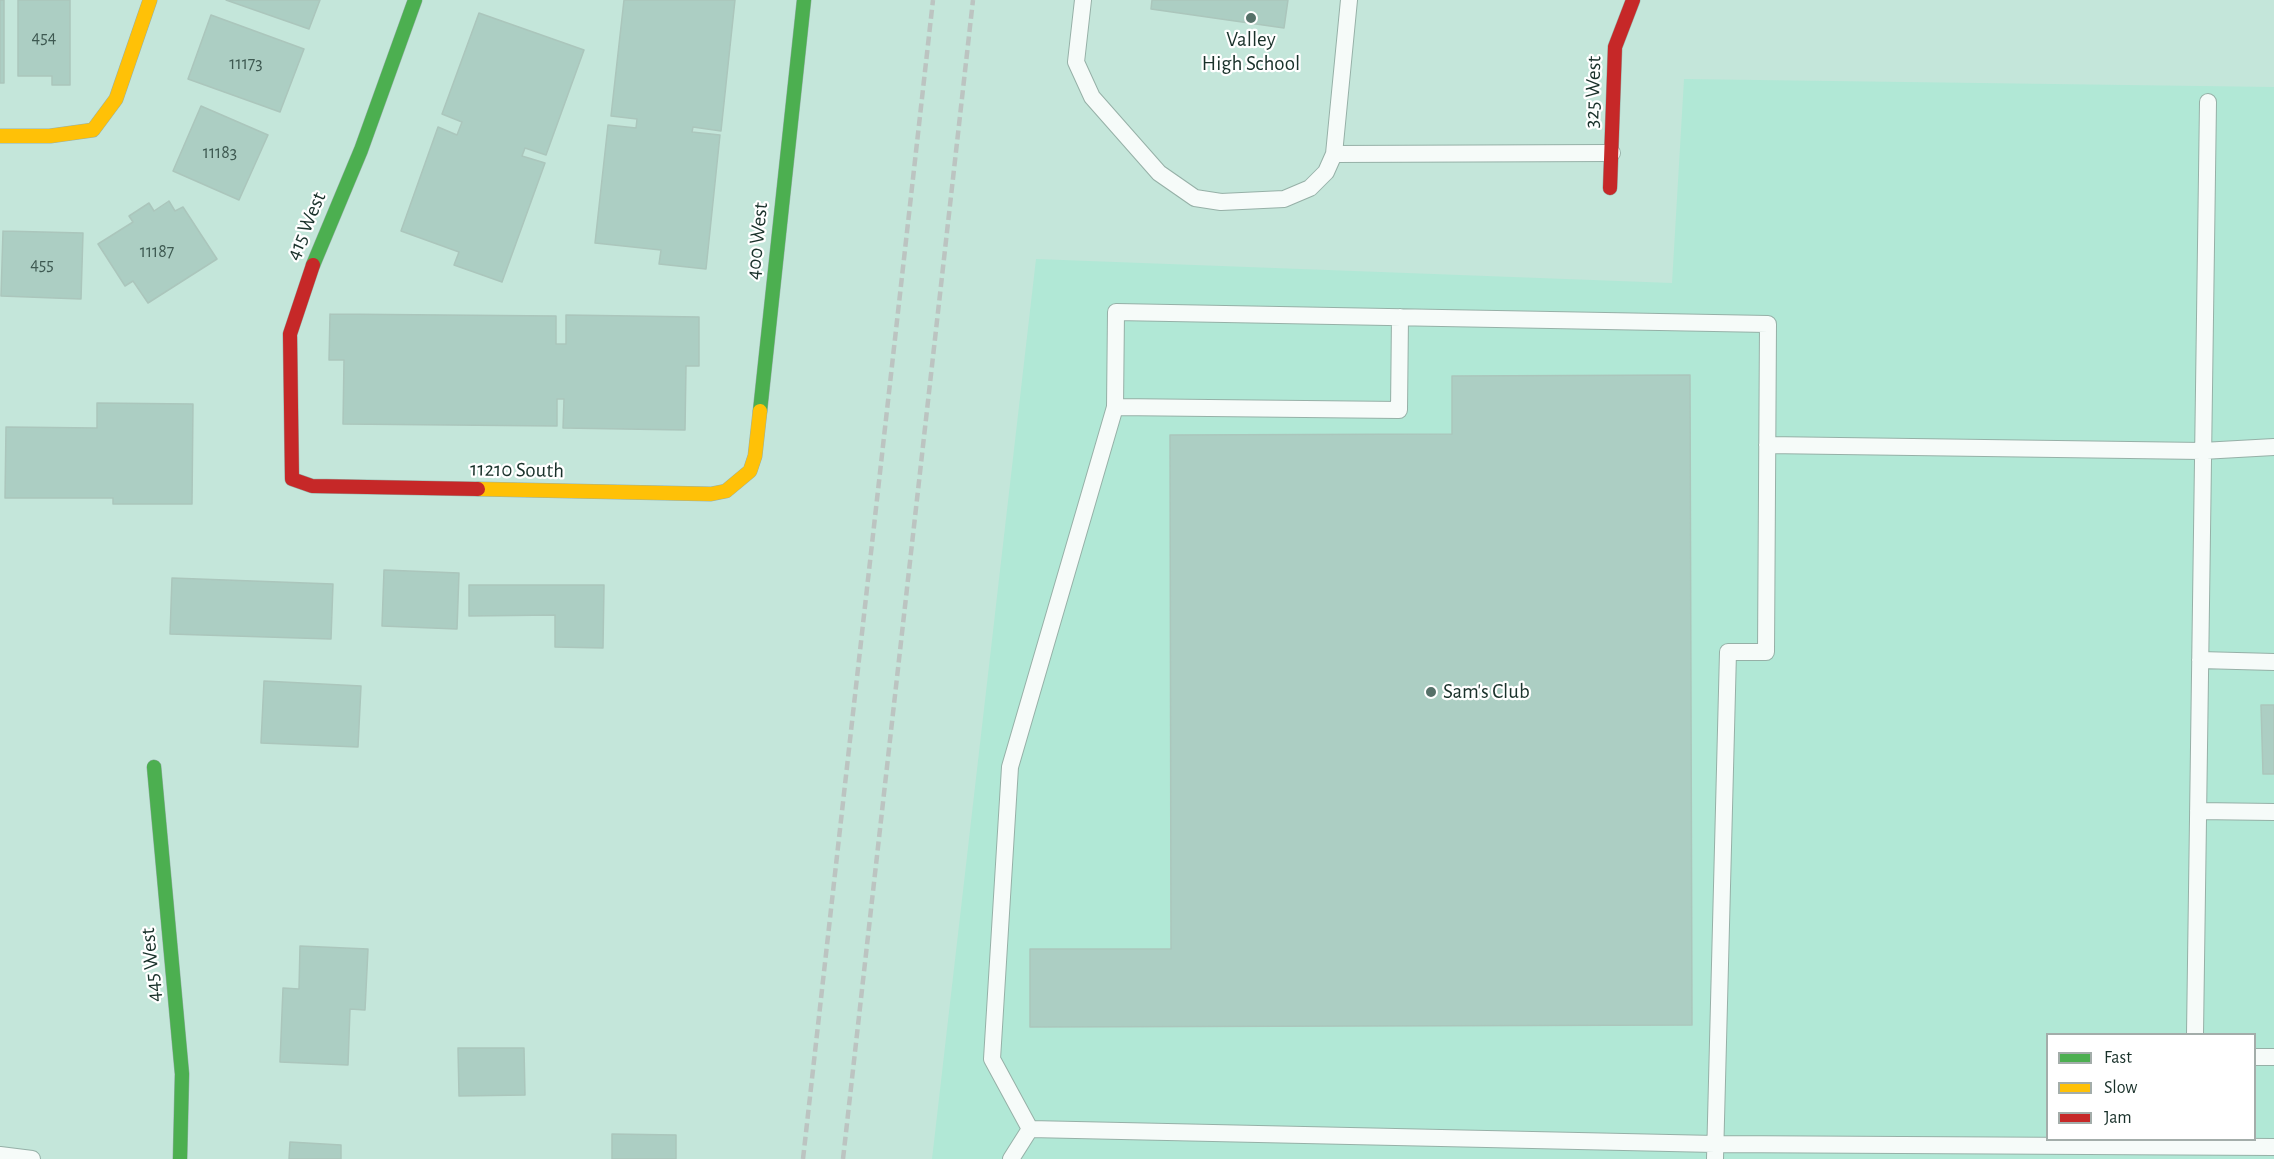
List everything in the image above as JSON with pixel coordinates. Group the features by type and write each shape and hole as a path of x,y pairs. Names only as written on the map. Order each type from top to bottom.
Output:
{"street":[{"path":"0,136 51,136 93,130 116,99 150,0"},
{"name":"415 West","path":"292,479 290,334 304,285 361,150 416,0"},
{"name":"400 West","path":"740,482 750,471 755,456 804,0"},
{"name":"325 West","path":"1610,188 1615,47 1633,0"},
{"name":"11210 South","path":"292,479 312,486 334,488 711,494 726,490 740,482"},
{"name":"445 West","path":"154,767 182,1074 180,1159"}],"lane":[{"path":"1083,0 1076,62 1092,97 1159,173 1196,198 1221,202 1284,200 1310,188 1326,172 1334,154 1349,0"},
{"path":"2195,1033 2208,102"},
{"path":"1334,154 1611,153"},
{"path":"1030,1129 992,1059 1010,767 1115,407 1116,312 1768,324 1766,652 1728,651 1715,1152"},
{"path":"1115,407 1399,410 1400,317"},
{"path":"1767,444 2202,451 2274,447"},
{"path":"2200,660 2274,662"},
{"path":"2198,811 2274,812"},
{"path":"2256,1057 2274,1057"},
{"path":"1030,1129 1715,1152 2274,1147"},
{"path":"1011,1159 1030,1129"},
{"path":"0,1155 32,1159"}],"shaded area":[{"path":"1684,79 2274,87 2274,1159 932,1159 1036,259 1672,283"}],"building":[{"path":"0,0 4,0 4,83 0,83"},
{"path":"18,0 70,0 70,85 52,85 52,76 18,76"},
{"path":"226,0 320,0 309,29"},
{"path":"624,0 735,0 721,131 693,127 692,132 720,135 706,269 659,264 661,250 595,243 608,125 636,128 637,119 611,116"},
{"name":"Valley High School","path":"1152,0 1288,0 1284,28 1151,9"},
{"path":"479,13 584,50 546,155 525,148 522,156 545,163 502,282 454,265 459,252 401,231 438,127 457,135 462,122 442,114"},
{"path":"211,15 304,49 280,112 188,79"},
{"path":"201,106 268,135 239,200 173,171"},
{"path":"169,201 175,211 183,207 217,259 148,303 133,281 125,286 98,244 133,222 129,216 149,203 154,211"},
{"path":"3,231 83,233 81,299 1,296"},
{"path":"330,314 556,316 556,344 566,344 566,315 699,317 699,366 686,366 685,430 563,428 564,399 557,399 557,426 343,424 344,360 329,360"},
{"name":"Sam's Club","path":"1690,375 1692,1025 1030,1027 1030,949 1171,949 1170,435 1452,434 1452,376"},
{"path":"97,403 193,404 192,504 113,504 113,498 5,498 6,427 97,428"},
{"path":"384,570 459,573 457,629 382,626"},
{"path":"172,578 333,584 331,639 170,634"},
{"path":"469,585 604,585 603,648 555,647 555,615 469,616"},
{"path":"264,681 361,686 358,747 261,743"},
{"path":"2261,705 2274,705 2274,774 2263,774"},
{"path":"300,946 368,949 365,1010 350,1009 348,1065 280,1062 283,988 299,989"},
{"path":"458,1048 524,1048 525,1095 459,1096"},
{"path":"612,1134 676,1135 676,1159 612,1159"},
{"path":"290,1142 341,1145 341,1159 289,1159"}],"railway":[{"path":"803,1159 933,0"},
{"path":"843,1159 973,0"}],"traffic: fast":[{"path":"313,265 361,150 415,0"},
{"path":"760,411 804,0"},
{"path":"154,767 182,1074 180,1159"}],"traffic: slow":[{"path":"0,136 50,136 93,130 116,99 150,0"},
{"path":"478,489 711,494 726,491 750,471 755,456 760,411"}],"traffic: jam":[{"path":"1610,188 1615,47 1633,0"},
{"path":"313,265 290,334 292,479 312,486 478,489"}],"place":[{"name":"Valley High School","path":"1251,18"},
{"name":"Sam's Club","path":"1431,692"}]}
